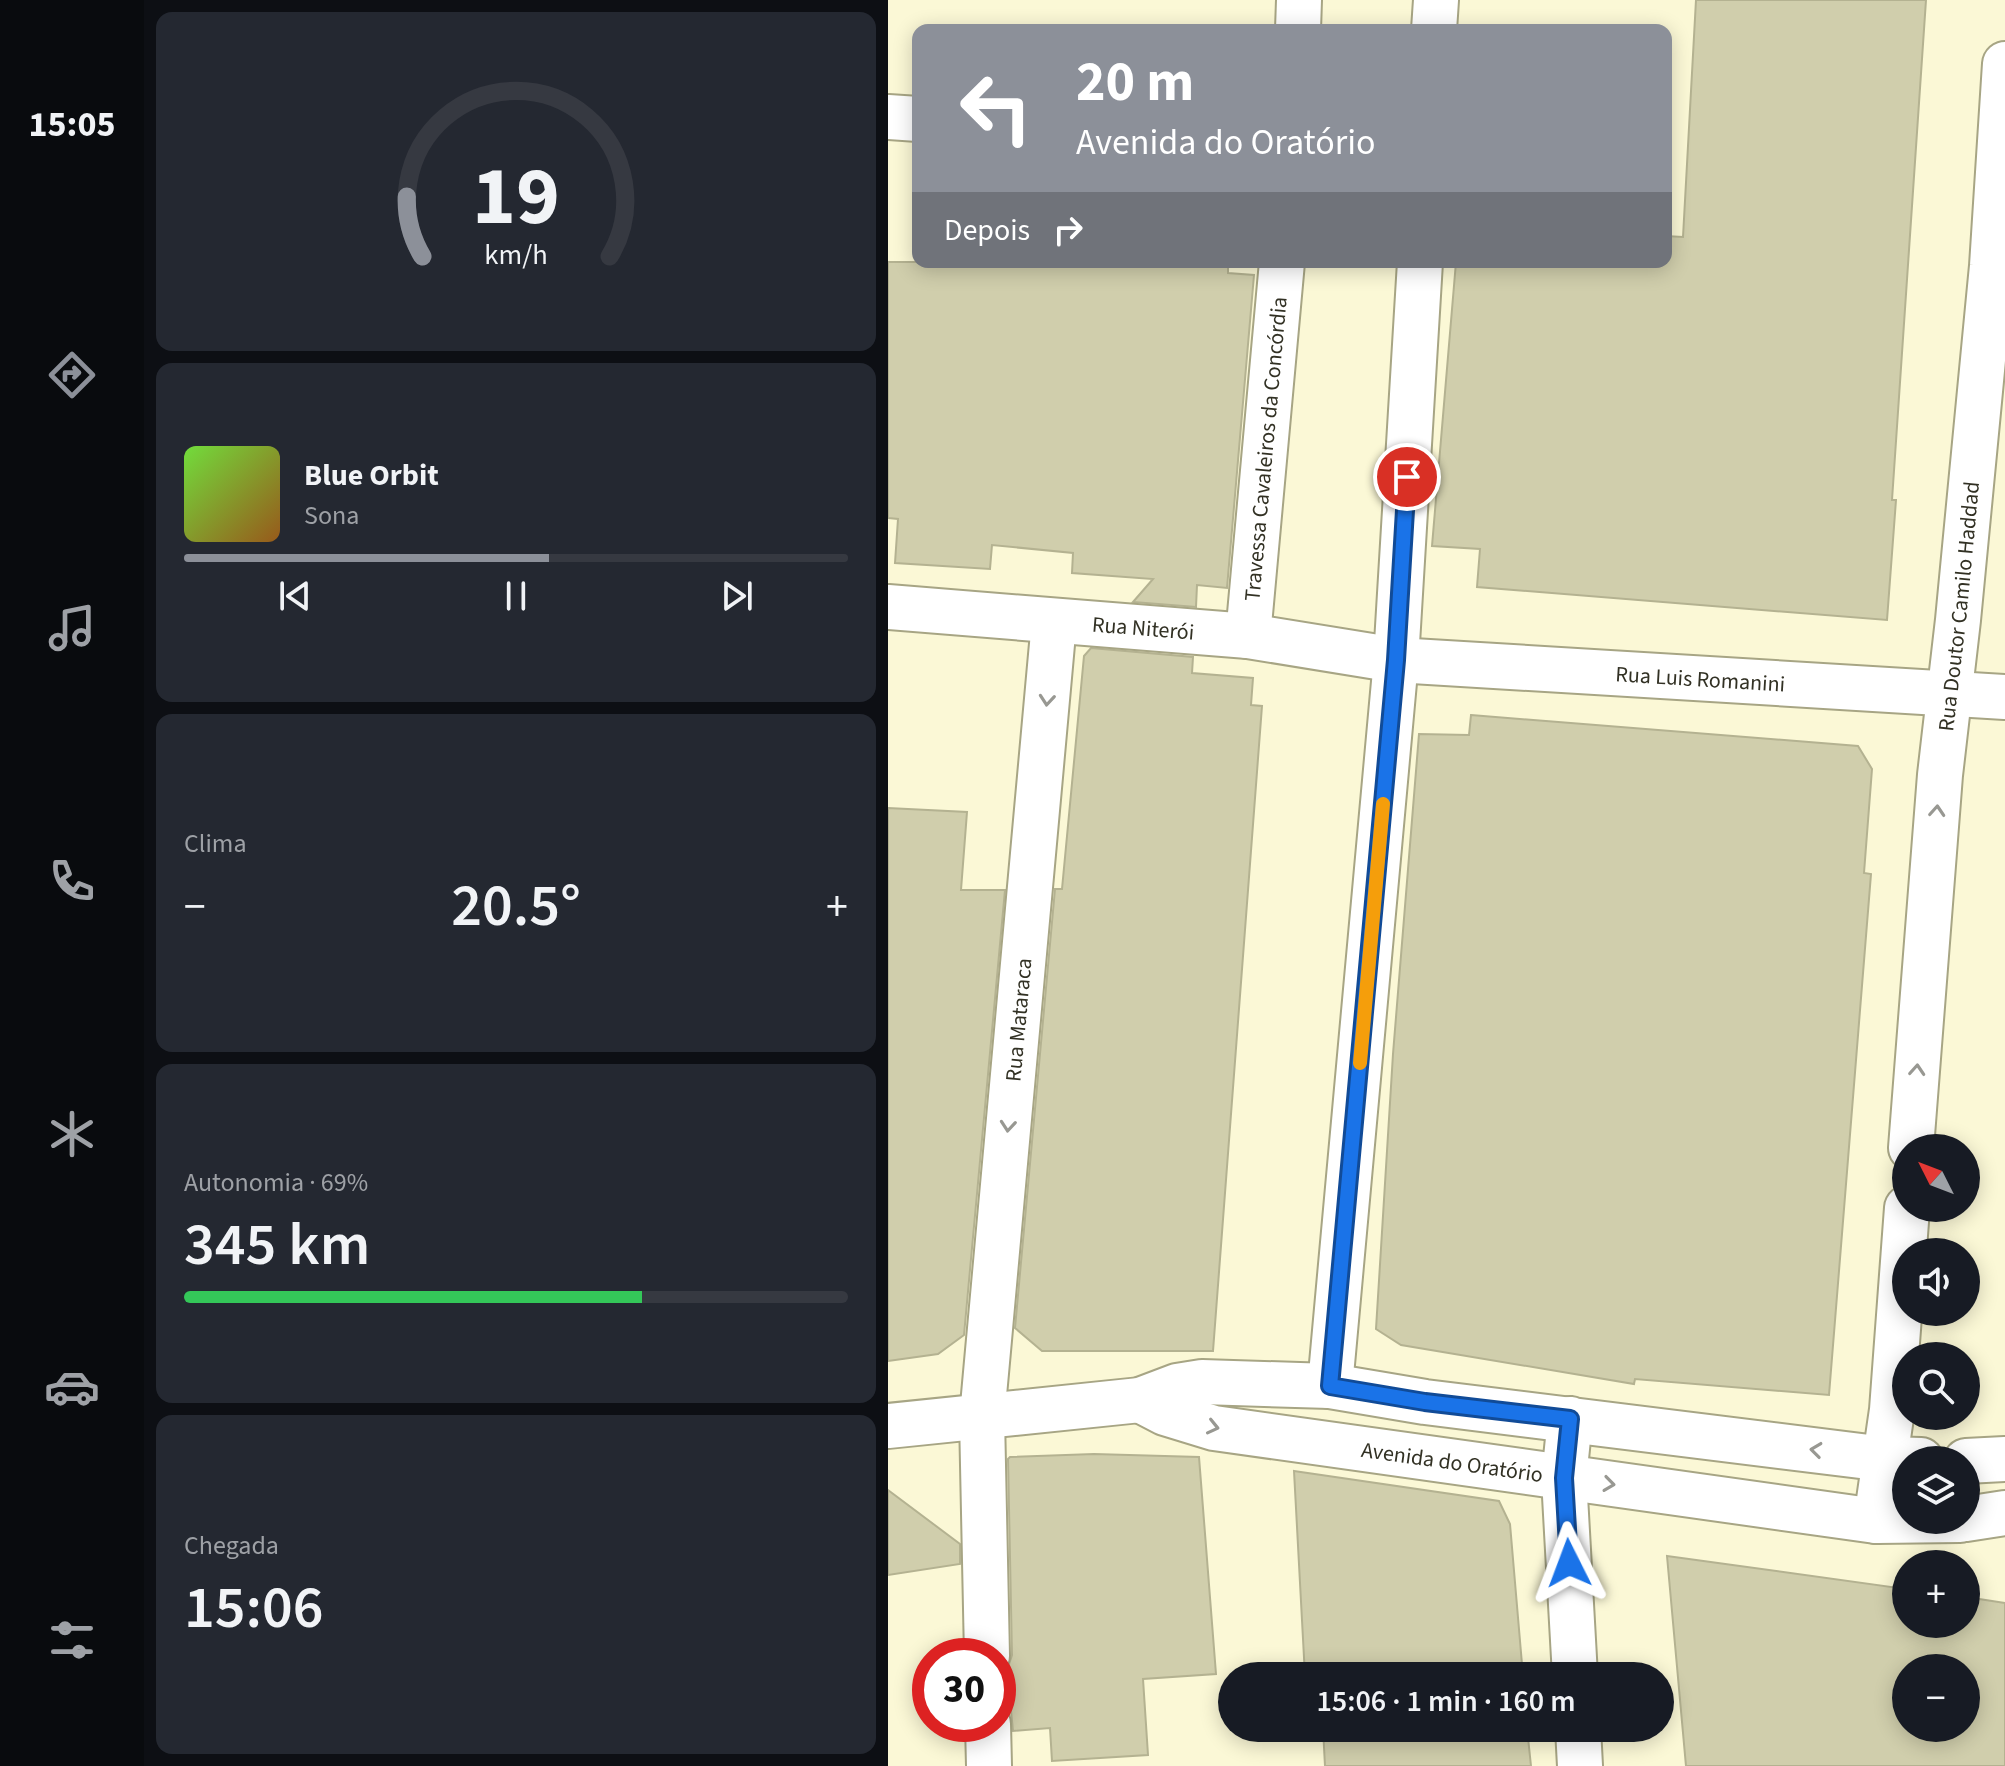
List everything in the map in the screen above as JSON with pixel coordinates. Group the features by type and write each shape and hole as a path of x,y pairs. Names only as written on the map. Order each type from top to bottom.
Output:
{"street":[{"path":"1298,24 1299,0"},
{"path":"1434,24 1436,0"},
{"name":"Rua Doutor Camilo Haddad","path":"1912,1134 1940,775 1999,266 2005,64"},
{"path":"888,117 912,119"},
{"name":"Travessa Cavaleiros da Concórdia","path":"1248,636 1281,268"},
{"path":"1330,1386 1396,660 1420,268"},
{"name":"Rua Niterói","path":"888,607 1248,636 1396,660"},
{"name":"Rua Mataraca","path":"987,1638 982,1417 1054,622"},
{"name":"Rua Luis Romanini","path":"1396,660 2005,697"},
{"path":"1900,1446 1892,1410 1906,1222"},
{"path":"888,1426 1140,1400 1177,1386 1202,1382 1330,1386 1425,1402 1892,1459"},
{"name":"Avenida do Oratório","path":"1140,1400 1165,1413 1214,1428 1892,1521"},
{"path":"1570,1419 1564,1478 1574,1662"},
{"path":"1980,1460 2005,1459"},
{"path":"1876,1521 1892,1485"},
{"path":"1980,1517 2005,1513"},
{"path":"988,1742 989,1766"},
{"path":"1579,1742 1580,1766"}],"building":[{"path":"1696,0 1926,0 1892,500 1896,500 1887,620 1477,587 1480,549 1432,546 1455,268 1672,268 1672,236 1683,237"},
{"path":"888,262 912,262 912,268 1228,268 1228,273 1254,275 1227,588 1197,585 1196,607 1133,602 1153,579 1072,573 1073,553 992,545 990,569 895,563 898,519 888,518"},
{"path":"1091,648 1193,657 1192,673 1253,678 1251,705 1262,706 1213,1351 1042,1351 1015,1328 1055,889 1062,889 1084,656"},
{"path":"1471,715 1858,746 1872,769 1864,873 1871,874 1829,1395 1635,1379 1634,1384 1401,1345 1376,1329 1393,1054 1419,734 1469,735"},
{"path":"888,808 967,812 961,890 1005,890 964,1335 938,1354 888,1361"},
{"path":"1094,1454 1199,1457 1216,1674 1143,1679 1148,1755 1052,1761 1050,1728 1016,1731 1010,1457"},
{"path":"1294,1471 1499,1501 1510,1524 1522,1662 1304,1662"},
{"path":"888,1490 960,1544 960,1564 888,1575"},
{"path":"1667,1556 1892,1587 1892,1638 1980,1638 1980,1599 2005,1603 2005,1766 1686,1766"},
{"path":"1324,1742 1528,1742 1531,1766 1325,1766"}],"slow traffic":[{"path":"1360,1063 1383,804"}],"route":[{"path":"1407,477 1396,660 1330,1386 1425,1402 1570,1419 1564,1478 1569,1563"}]}
